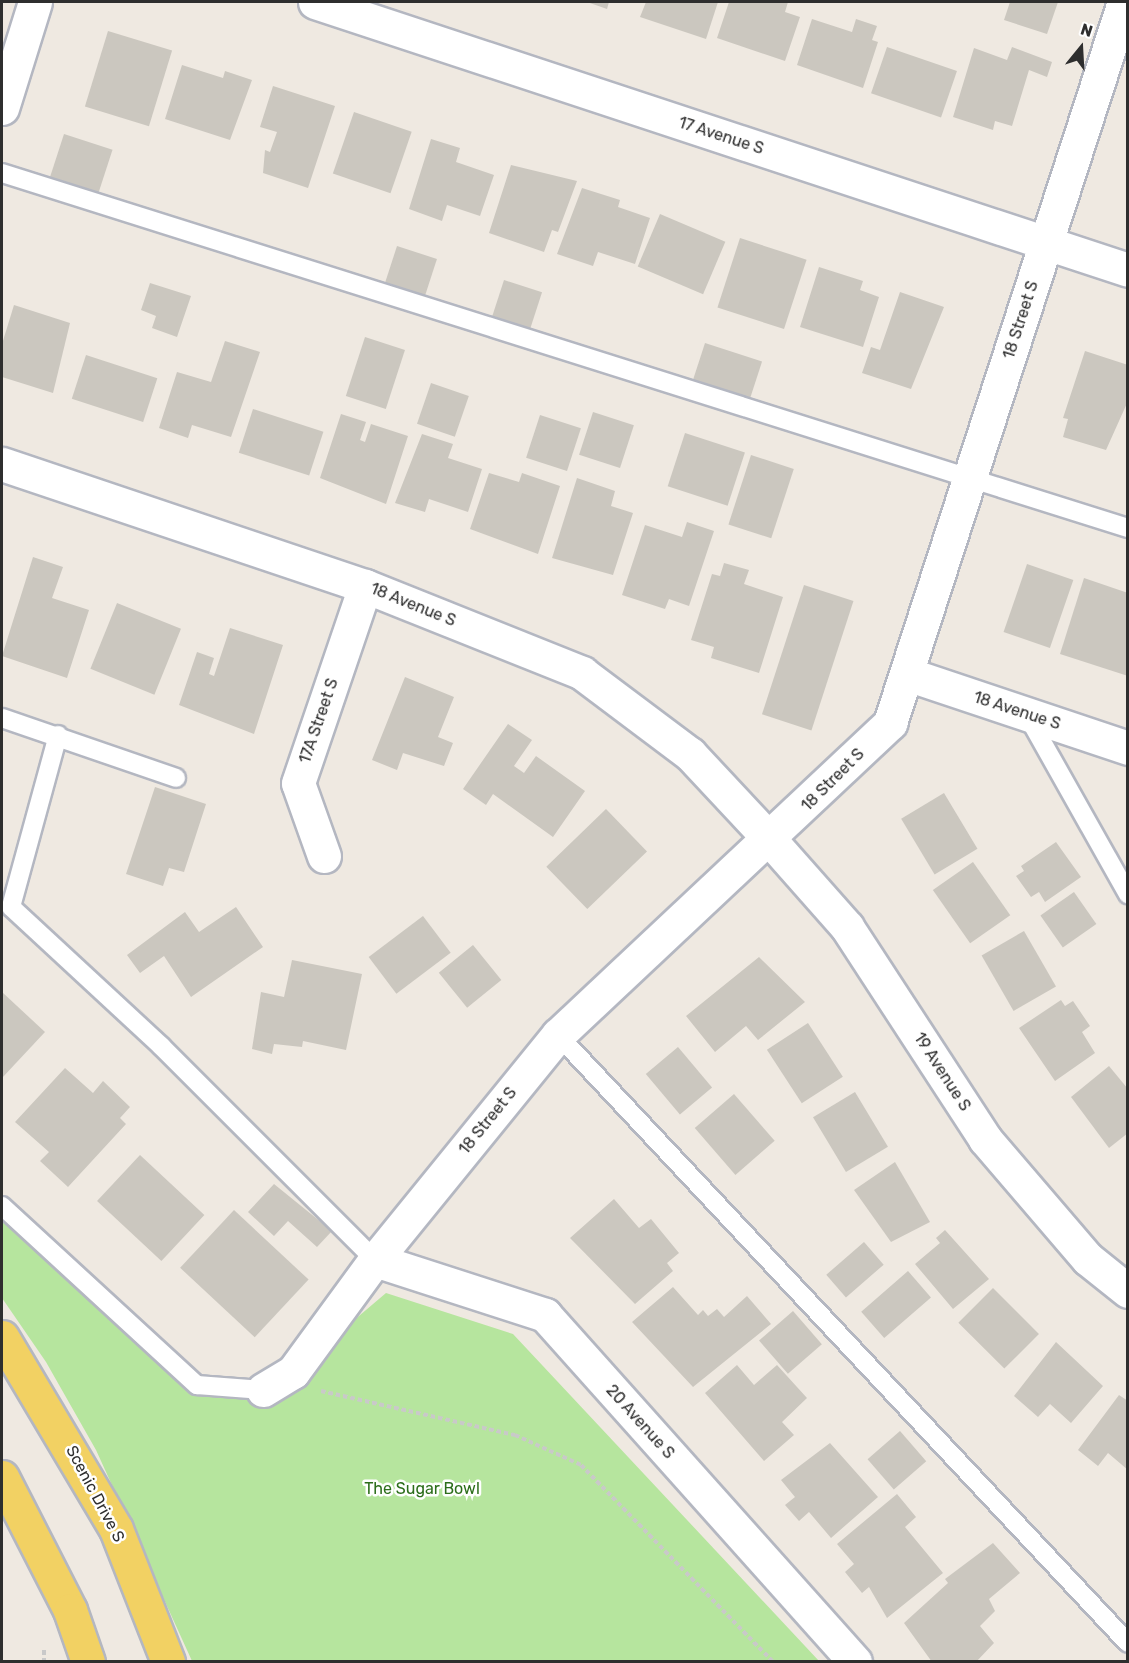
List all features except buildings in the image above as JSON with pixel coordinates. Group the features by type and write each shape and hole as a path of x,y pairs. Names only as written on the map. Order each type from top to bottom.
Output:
{"main road":[{"name":"Scenic Drive S","path":"2,1337 116,1529 168,1662"},
{"path":"2,1478 70,1610 87,1662"}],"street":[{"path":"2,108 36,2"},
{"name":"17 Avenue S","path":"315,2 1128,270"},
{"name":"18 Street S","path":"262,1390 293,1372 375,1260 558,1035 771,841 890,723 1124,2"},
{"name":"18 Avenue S","path":"2,464 366,586 582,673 690,754 771,841"},
{"name":"17A Street S","path":"324,856 298,783 366,586"},
{"name":"18 Avenue S","path":"907,674 1128,748"},
{"name":"19 Avenue S","path":"771,841 847,927 985,1139 1088,1259 1128,1291"},
{"name":"20 Avenue S","path":"375,1260 545,1315 855,1662"}],"lane":[{"path":"2,173 1128,528"},
{"path":"1027,715 1128,894"},
{"path":"2,718 58,735 176,778"},
{"path":"58,735 11,907 161,1046 375,1260"},
{"path":"558,1035 1128,1643"},
{"path":"2,1206 196,1385 262,1390"}],"path":[{"path":"293,1372 335,1396 515,1435 581,1465 773,1662"}],"green space":[{"name":"The Sugar Bowl","path":"2,1206 197,1385 224,1391 293,1372 386,1293 513,1334 819,1661 192,1661 96,1450 46,1362 2,1298"}]}
